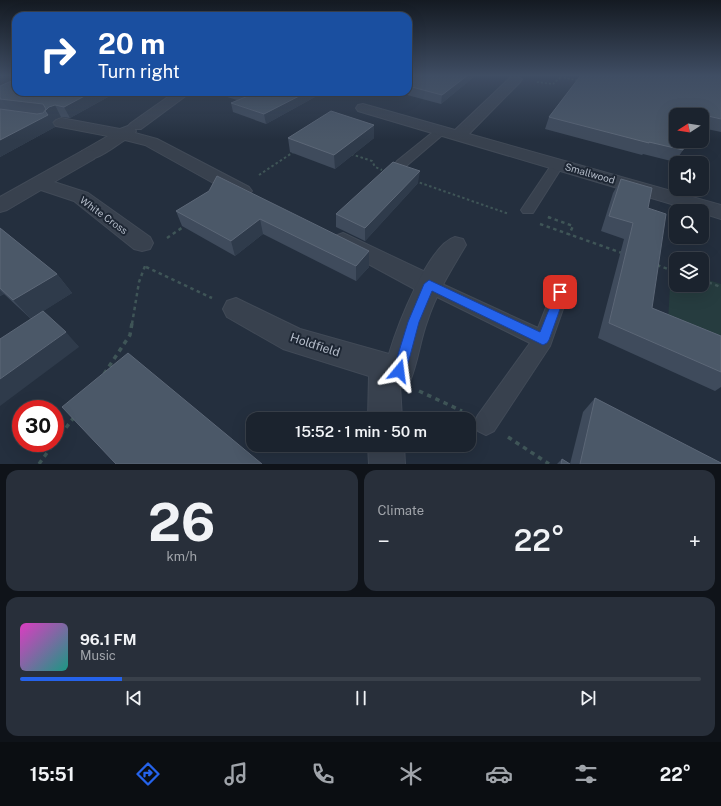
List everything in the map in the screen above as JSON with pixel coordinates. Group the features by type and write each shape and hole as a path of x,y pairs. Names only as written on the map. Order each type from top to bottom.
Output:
{"street":[{"path":"0,206 40,184 129,130 177,97"},
{"path":"459,135 499,97"},
{"name":"Smallwood","path":"363,108 721,212"},
{"path":"61,123 129,130 238,189 260,199"},
{"name":"White Cross","path":"40,184 81,197 149,249"},
{"path":"323,231 429,284"},
{"path":"385,412 384,373 399,371 413,322 429,284 455,245"},
{"name":"Holdfield","path":"236,309 293,340 399,371"},
{"path":"386,452 387,464"}],"lane":[{"path":"401,164 442,130"},
{"path":"528,210 558,164"},
{"path":"429,284 543,340"},
{"path":"486,423 543,340 560,292"}],"path":[{"path":"238,189 297,150"},
{"path":"344,152 372,161 375,167 383,170"},
{"path":"413,180 510,214"},
{"path":"528,210 573,226 569,235"},
{"path":"101,379 130,335 138,282 146,268 149,249 187,224"},
{"path":"539,224 628,255"},
{"path":"650,263 669,270"},
{"path":"146,268 236,309"},
{"path":"709,283 721,287"},
{"path":"64,431 79,410"},
{"path":"39,464 48,452"}],"green space":[{"path":"709,280 721,284 721,362 667,339 670,292 709,292"}],"building":[{"path":"0,97 83,97 64,107 55,105 49,107 45,111 48,115 0,140 0,109 37,114 43,113 46,109 43,104 0,99"},
{"path":"246,97 298,97 264,114 231,103"},
{"path":"565,97 721,97 721,119 709,116 709,108 669,108 669,147 649,143 549,117"},
{"path":"331,111 374,125 334,155 288,138"},
{"path":"393,162 420,171 365,228 336,214"},
{"path":"217,176 369,251 356,266 260,219 231,241 176,211 209,191"},
{"path":"621,179 652,188 648,208 666,214 652,308 721,336 721,372 609,323 633,223 609,216"},
{"path":"0,228 57,274 13,300 0,288"},
{"path":"43,311 66,332 0,379 0,339"},
{"path":"128,353 262,464 116,464 64,409 64,405"},
{"path":"595,398 721,463 721,464 580,464"},
{"path":"562,459 570,464 561,464"}],"route":[{"path":"399,371 413,322 429,284 543,340 560,292"}]}
